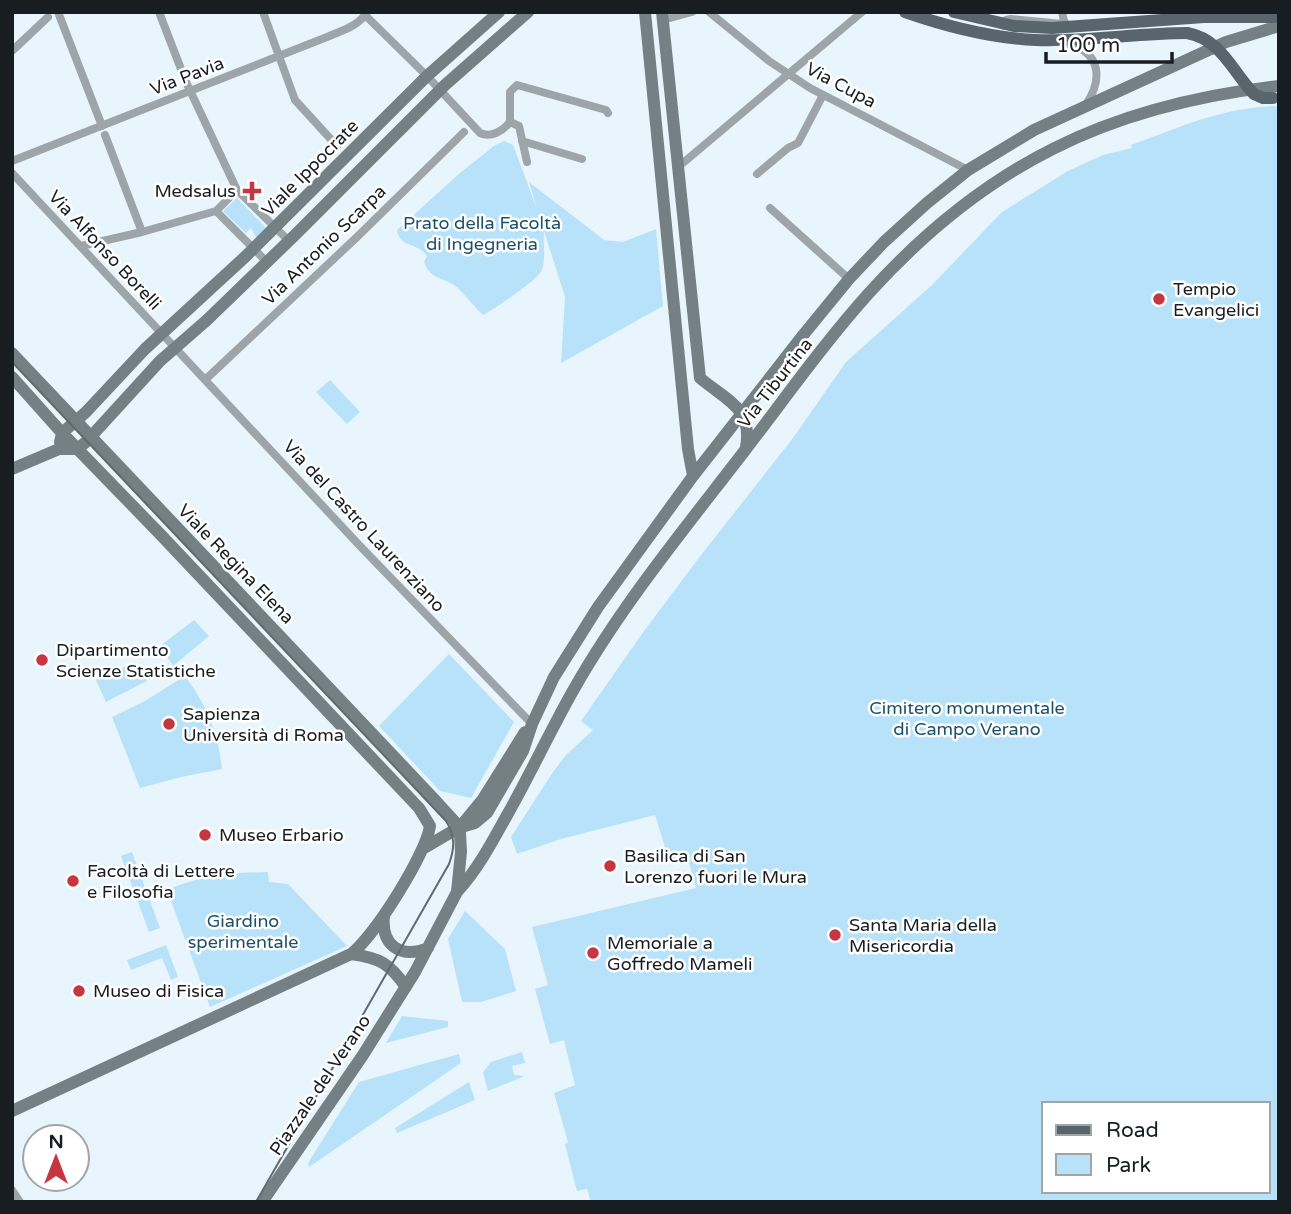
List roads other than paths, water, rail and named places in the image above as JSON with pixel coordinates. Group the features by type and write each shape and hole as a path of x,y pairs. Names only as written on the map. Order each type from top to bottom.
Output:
{"main road":[{"name":"Viale Ippocrate","path":"62,433 145,349 254,249 427,76 499,12"},
{"path":"645,12 681,381 693,476 718,484"},
{"path":"905,12 952,28 1003,38 1039,40 1187,33 1202,37 1214,45 1253,93 1263,98 1276,98"},
{"path":"954,12 1030,27 1279,17"},
{"name":"Viale Ippocrate","path":"77,449 176,347 289,241 520,15"},
{"path":"666,15 664,32 700,378 743,413 748,425 746,449"},
{"name":"Via Tiburtina","path":"458,828 475,823 486,813 517,763 554,677 598,607 693,476 849,279 903,225 968,170 1034,130 1226,42 1279,26"},
{"name":"Via Tiburtina","path":"457,892 487,852 574,690 645,580 870,292 929,233 985,188 1044,153 1111,124 1194,98 1279,86"},
{"name":"Viale Regina Elena","path":"12,353 435,800 458,828"},
{"name":"Viale Regina Elena","path":"12,377 77,449 419,808 428,820 429,832 424,848"},
{"path":"59,449 62,433"},
{"path":"12,469 59,449 77,449"},
{"path":"12,1111 351,954 363,944 384,915 424,848 458,828"},
{"name":"Piazzale del Verano","path":"262,1202 363,1055 428,948 457,892 461,852 458,828"},
{"path":"384,915 384,932 396,948 411,954 428,948"},
{"path":"351,954 371,957 385,963 406,987"}],"street":[{"path":"58,12 102,126"},
{"path":"159,12 190,91 237,190 289,241"},
{"path":"263,12 295,100 337,146"},
{"path":"666,15 692,12"},
{"name":"Via Cupa","path":"709,12 788,74 968,170"},
{"path":"677,168 862,12"},
{"path":"1062,12 1069,27"},
{"path":"367,14 484,135 502,130 510,122 510,92 514,86 521,85 606,110 608,113"},
{"name":"Via Pavia","path":"12,161 279,57 349,28 367,14"},
{"path":"12,51 48,17"},
{"path":"1003,38 1005,23"},
{"path":"647,32 664,32"},
{"path":"1039,40 1076,46 1086,52 1094,63 1097,82 1083,108"},
{"path":"757,174 798,143 823,95"},
{"path":"510,122 519,127 527,162"},
{"name":"Via Antonio Scarpa","path":"205,380 464,131"},
{"path":"105,135 142,232"},
{"path":"522,141 582,159"},
{"name":"Via Alfonso Borelli","path":"12,173 176,347"},
{"path":"81,246 216,211 237,190"},
{"path":"770,208 849,279"},
{"path":"665,211 682,210"},
{"path":"216,211 267,262"},
{"name":"Via del Castro Laurenziano","path":"176,347 532,724"},
{"path":"681,381 691,376 700,378"},
{"path":"12,1190 20,1202"}],"tram line":[{"path":"12,362 446,821 451,831 453,847 449,864 256,1202"}],"place":[{"name":"Medsalus","path":"252,191"},
{"name":"Tempio Evangelici","path":"1159,299"},
{"name":"Dipartimento Scienze Statistiche","path":"42,660"},
{"name":"Sapienza Università di Roma","path":"169,724"},
{"name":"Museo Erbario","path":"205,835"},
{"name":"Basilica di San Lorenzo fuori le Mura","path":"610,866"},
{"name":"Facoltà di Lettere e Filosofia","path":"73,881"},
{"name":"Santa Maria della Misericordia","path":"835,935"},
{"name":"Memoriale a Goffredo Mameli","path":"593,953"},
{"name":"Museo di Fisica","path":"79,991"}],"park label":[{"name":"Prato della Facoltà di Ingegneria","path":"482,234"},
{"name":"Cimitero monumentale di Campo Verano","path":"967,718"},
{"name":"Giardino sperimentale","path":"243,932"}]}
